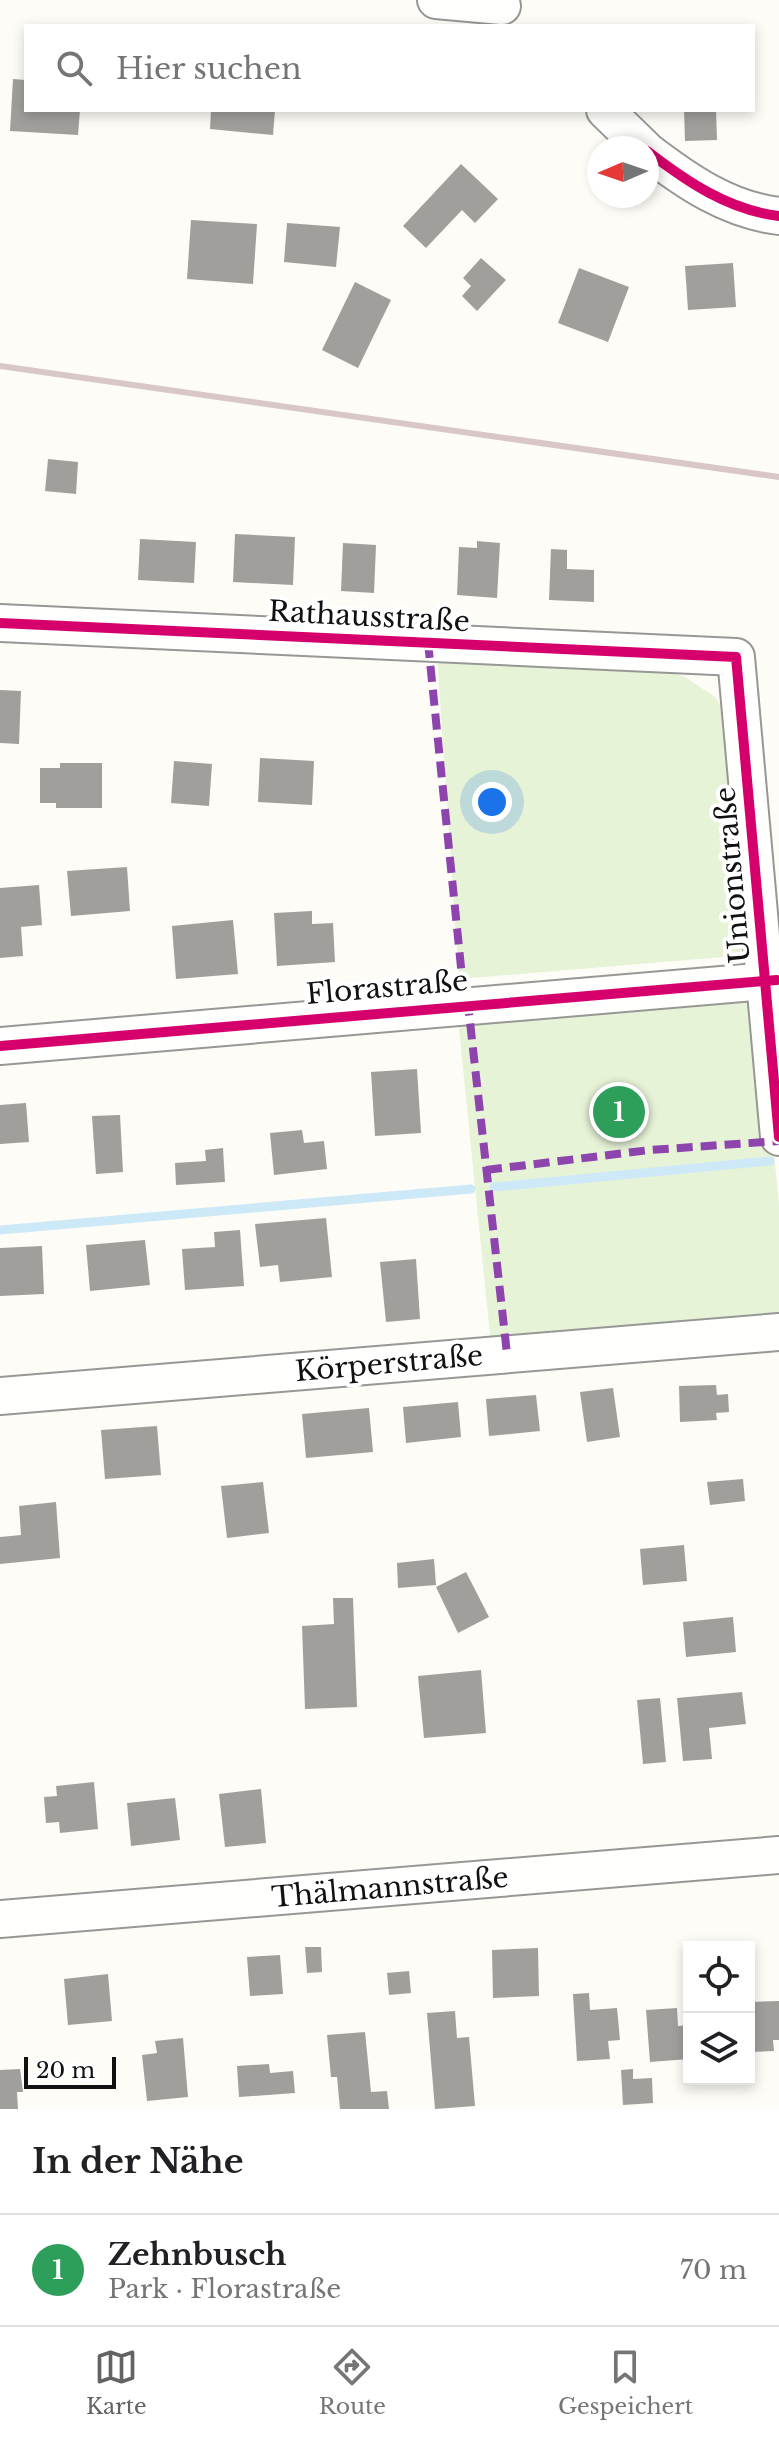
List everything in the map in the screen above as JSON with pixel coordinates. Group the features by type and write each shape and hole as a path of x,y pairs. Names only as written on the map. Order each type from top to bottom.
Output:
{"street":[{"path":"436,0 510,11"},
{"path":"607,112 631,136"},
{"path":"659,161 681,178 723,201 779,216"},
{"name":"Rathausstraße","path":"0,623 736,657"},
{"name":"Unionstraße","path":"736,657 773,981 779,1137"},
{"name":"Florastraße","path":"0,1046 773,981"},
{"name":"Körperstraße","path":"0,1396 779,1332"},
{"name":"Thälmannstraße","path":"0,1919 779,1855"}],"green space":[{"path":"437,656 644,661 685,677 715,697 743,736 759,954 459,979"},
{"path":"758,989 779,1205 779,1317 491,1345 458,1019"}],"building":[{"path":"13,79 24,80 24,112 80,112 78,135 10,131"},
{"path":"211,112 275,112 273,135 210,129"},
{"path":"684,112 716,112 717,140 685,141"},
{"path":"461,164 498,199 475,223 462,210 426,248 403,226"},
{"path":"191,220 257,224 253,284 187,279"},
{"path":"287,223 340,227 336,267 284,262"},
{"path":"481,258 506,280 477,311 462,296 471,286 463,278"},
{"path":"733,263 736,307 688,310 685,266"},
{"path":"579,268 629,287 608,342 558,323"},
{"path":"355,282 391,300 358,368 322,350"},
{"path":"48,459 78,462 76,494 45,491"},
{"path":"235,534 295,537 293,585 233,582"},
{"path":"140,539 196,542 194,583 138,580"},
{"path":"477,541 500,543 497,598 457,595 459,547 477,548"},
{"path":"343,543 376,545 374,593 341,591"},
{"path":"551,549 567,550 567,569 594,570 594,602 549,600"},
{"path":"0,690 21,691 19,744 0,743"},
{"path":"260,758 314,761 312,805 258,802"},
{"path":"174,761 212,764 209,806 171,803"},
{"path":"60,763 102,763 102,808 56,808 56,803 40,803 40,768 60,768"},
{"path":"127,867 130,911 71,916 67,871"},
{"path":"39,885 42,925 21,927 23,956 0,958 0,888"},
{"path":"312,911 312,924 333,923 335,962 277,966 274,913"},
{"path":"233,920 238,974 176,979 172,926"},
{"path":"417,1069 421,1133 375,1136 371,1072"},
{"path":"26,1103 29,1142 0,1144 0,1105"},
{"path":"120,1115 123,1172 96,1174 92,1116"},
{"path":"302,1130 304,1143 324,1141 327,1169 274,1175 270,1133"},
{"path":"223,1148 225,1182 176,1185 175,1163 206,1161 205,1150"},
{"path":"326,1218 332,1277 280,1282 278,1265 260,1267 255,1224"},
{"path":"240,1230 244,1286 185,1290 182,1249 215,1247 214,1232"},
{"path":"145,1240 150,1285 90,1291 86,1245"},
{"path":"42,1246 44,1294 0,1296 0,1248"},
{"path":"416,1259 420,1319 386,1322 380,1262"},
{"path":"716,1385 717,1395 728,1394 729,1412 716,1413 717,1420 680,1422 679,1386"},
{"path":"613,1388 620,1437 587,1442 580,1392"},
{"path":"536,1395 540,1431 489,1436 486,1399"},
{"path":"458,1402 461,1437 406,1443 403,1407"},
{"path":"369,1408 373,1452 306,1458 302,1414"},
{"path":"157,1426 161,1475 105,1479 101,1430"},
{"path":"743,1479 745,1501 710,1505 707,1482"},
{"path":"263,1482 269,1533 227,1538 221,1486"},
{"path":"56,1502 60,1558 0,1564 0,1537 21,1535 19,1506"},
{"path":"684,1545 687,1581 643,1585 640,1549"},
{"path":"434,1559 436,1585 398,1588 397,1563"},
{"path":"466,1572 489,1617 458,1633 436,1587"},
{"path":"333,1598 353,1598 357,1707 305,1709 302,1626 334,1624"},
{"path":"733,1617 736,1652 686,1657 683,1622"},
{"path":"481,1670 486,1733 424,1738 418,1676"},
{"path":"742,1692 746,1724 709,1728 712,1759 683,1761 677,1698"},
{"path":"660,1698 666,1762 643,1764 637,1700"},
{"path":"94,1782 98,1829 60,1833 59,1822 46,1823 44,1797 57,1796 56,1786"},
{"path":"261,1789 266,1843 225,1847 219,1794"},
{"path":"175,1798 180,1840 131,1846 127,1803"},
{"path":"305,1947 321,1947 322,1972 307,1973"},
{"path":"538,1948 539,1996 493,1998 492,1950"},
{"path":"280,1955 283,1994 250,1996 247,1957"},
{"path":"409,1971 411,1993 389,1995 387,1973"},
{"path":"108,1974 112,2021 68,2025 64,1979"},
{"path":"589,1993 590,2010 617,2008 620,2040 608,2041 610,2059 577,2061 573,1994"},
{"path":"779,2001 779,2040 773,2040 774,2051 755,2052 755,2002"},
{"path":"677,2008 678,2026 683,2026 683,2059 650,2062 646,2010"},
{"path":"455,2011 457,2038 469,2037 475,2106 435,2109 427,2013"},
{"path":"365,2032 371,2092 387,2091 389,2109 340,2109 337,2077 331,2077 327,2035"},
{"path":"183,2038 188,2097 147,2101 142,2055 157,2053 155,2041"},
{"path":"269,2064 270,2073 293,2071 295,2093 239,2097 237,2066"},
{"path":"20,2069 23,2092 17,2092 18,2109 0,2109 0,2070"},
{"path":"633,2069 633,2079 652,2078 653,2103 623,2105 621,2070"}],"waterway":[{"path":"494,1187 770,1161"},
{"path":"0,1230 471,1189"}],"railway":[{"path":"0,366 779,477"}],"marked path":[{"path":"428,642 462,977 468,1004 507,1354"},
{"path":"486,1170 650,1150 779,1141"}],"cycle path":[{"path":"659,160 725,201 779,216"},
{"path":"0,623 736,657 779,1137"},
{"path":"0,1046 777,980"}],"place":[{"name":"Zehnbusch","path":"619,1112"}]}
